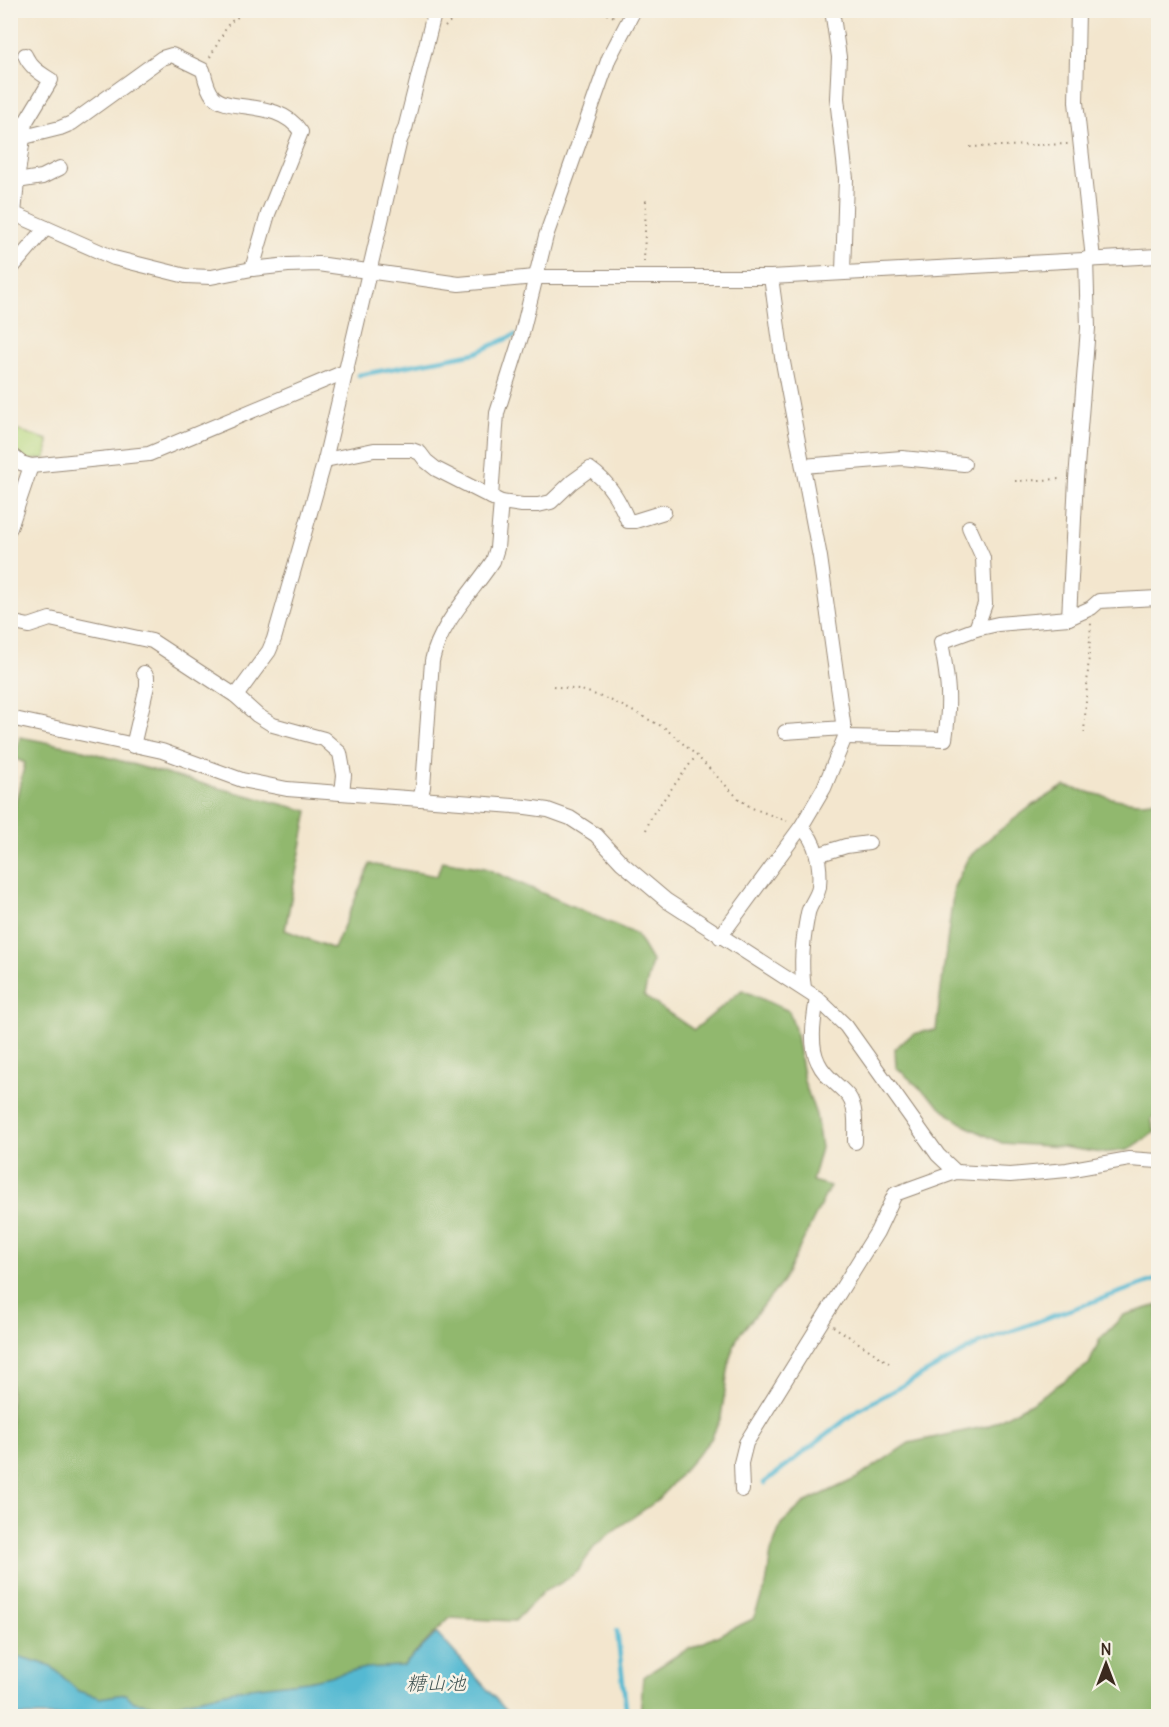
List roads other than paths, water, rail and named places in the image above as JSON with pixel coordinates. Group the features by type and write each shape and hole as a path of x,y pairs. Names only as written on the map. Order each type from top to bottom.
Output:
{"street":[{"path":"236,696 269,651 274,639 325,460 400,140 405,129 435,10"},
{"path":"832,10 839,57 837,98 846,179 843,272"},
{"path":"1069,618 1076,479 1088,328 1090,259 1076,102 1078,10"},
{"path":"420,799 423,787 432,661 436,646 443,632 493,561 497,548 497,413 521,337 546,236 605,69 631,16"},
{"path":"25,55 28,63 51,80 25,123 12,213 114,258 186,276 211,278 252,269 318,264 459,284 535,278 771,276 1158,256"},
{"path":"24,137 72,123 162,58 172,55 202,70 214,98 224,103 268,109 297,125 301,132 268,214 252,269"},
{"path":"17,181 42,177 60,168"},
{"path":"10,270 46,228"},
{"path":"720,937 801,826 824,788 844,733 820,557 782,357 771,276"},
{"path":"10,454 21,463 31,465 149,454 347,371"},
{"path":"325,460 374,450 412,450 420,453 435,469 496,500 538,506 551,502 590,469 617,496 628,520 635,521 664,512"},
{"path":"803,466 902,458 964,464"},
{"path":"10,528 31,465"},
{"path":"969,527 983,558 985,604 976,629"},
{"path":"785,732 945,739 949,685 941,642 976,629 998,624 1069,618 1099,601 1158,598"},
{"path":"10,622 29,626 50,619 152,641 236,696 257,715 273,725 324,739 340,753 344,775 342,793"},
{"path":"133,746 147,686 147,677 144,673"},
{"path":"10,718 162,751 242,780 287,789 526,807 548,810 570,818 596,835 622,863 668,901 817,998 846,1026 938,1155 956,1172"},
{"path":"801,826 810,835 817,855 819,889 808,912 802,948 801,966 804,988"},
{"path":"817,855 846,846 869,843"},
{"path":"817,998 813,1021 813,1045 817,1062 831,1081 849,1097 855,1114 855,1142"},
{"path":"742,1490 741,1463 746,1443 877,1232 895,1194 956,1172 1010,1175 1067,1170 1129,1159 1158,1161"}],"water":[{"name":"糖山池","path":"437,1633 511,1716 11,1716 11,1654 51,1666 78,1691 100,1698 126,1694 134,1702 166,1707 234,1690 308,1681 366,1668 403,1666"}],"waterway":[{"path":"359,375 475,353 515,335"},
{"path":"764,1483 858,1410 980,1343 1158,1279"},
{"path":"617,1631 627,1716"}]}
